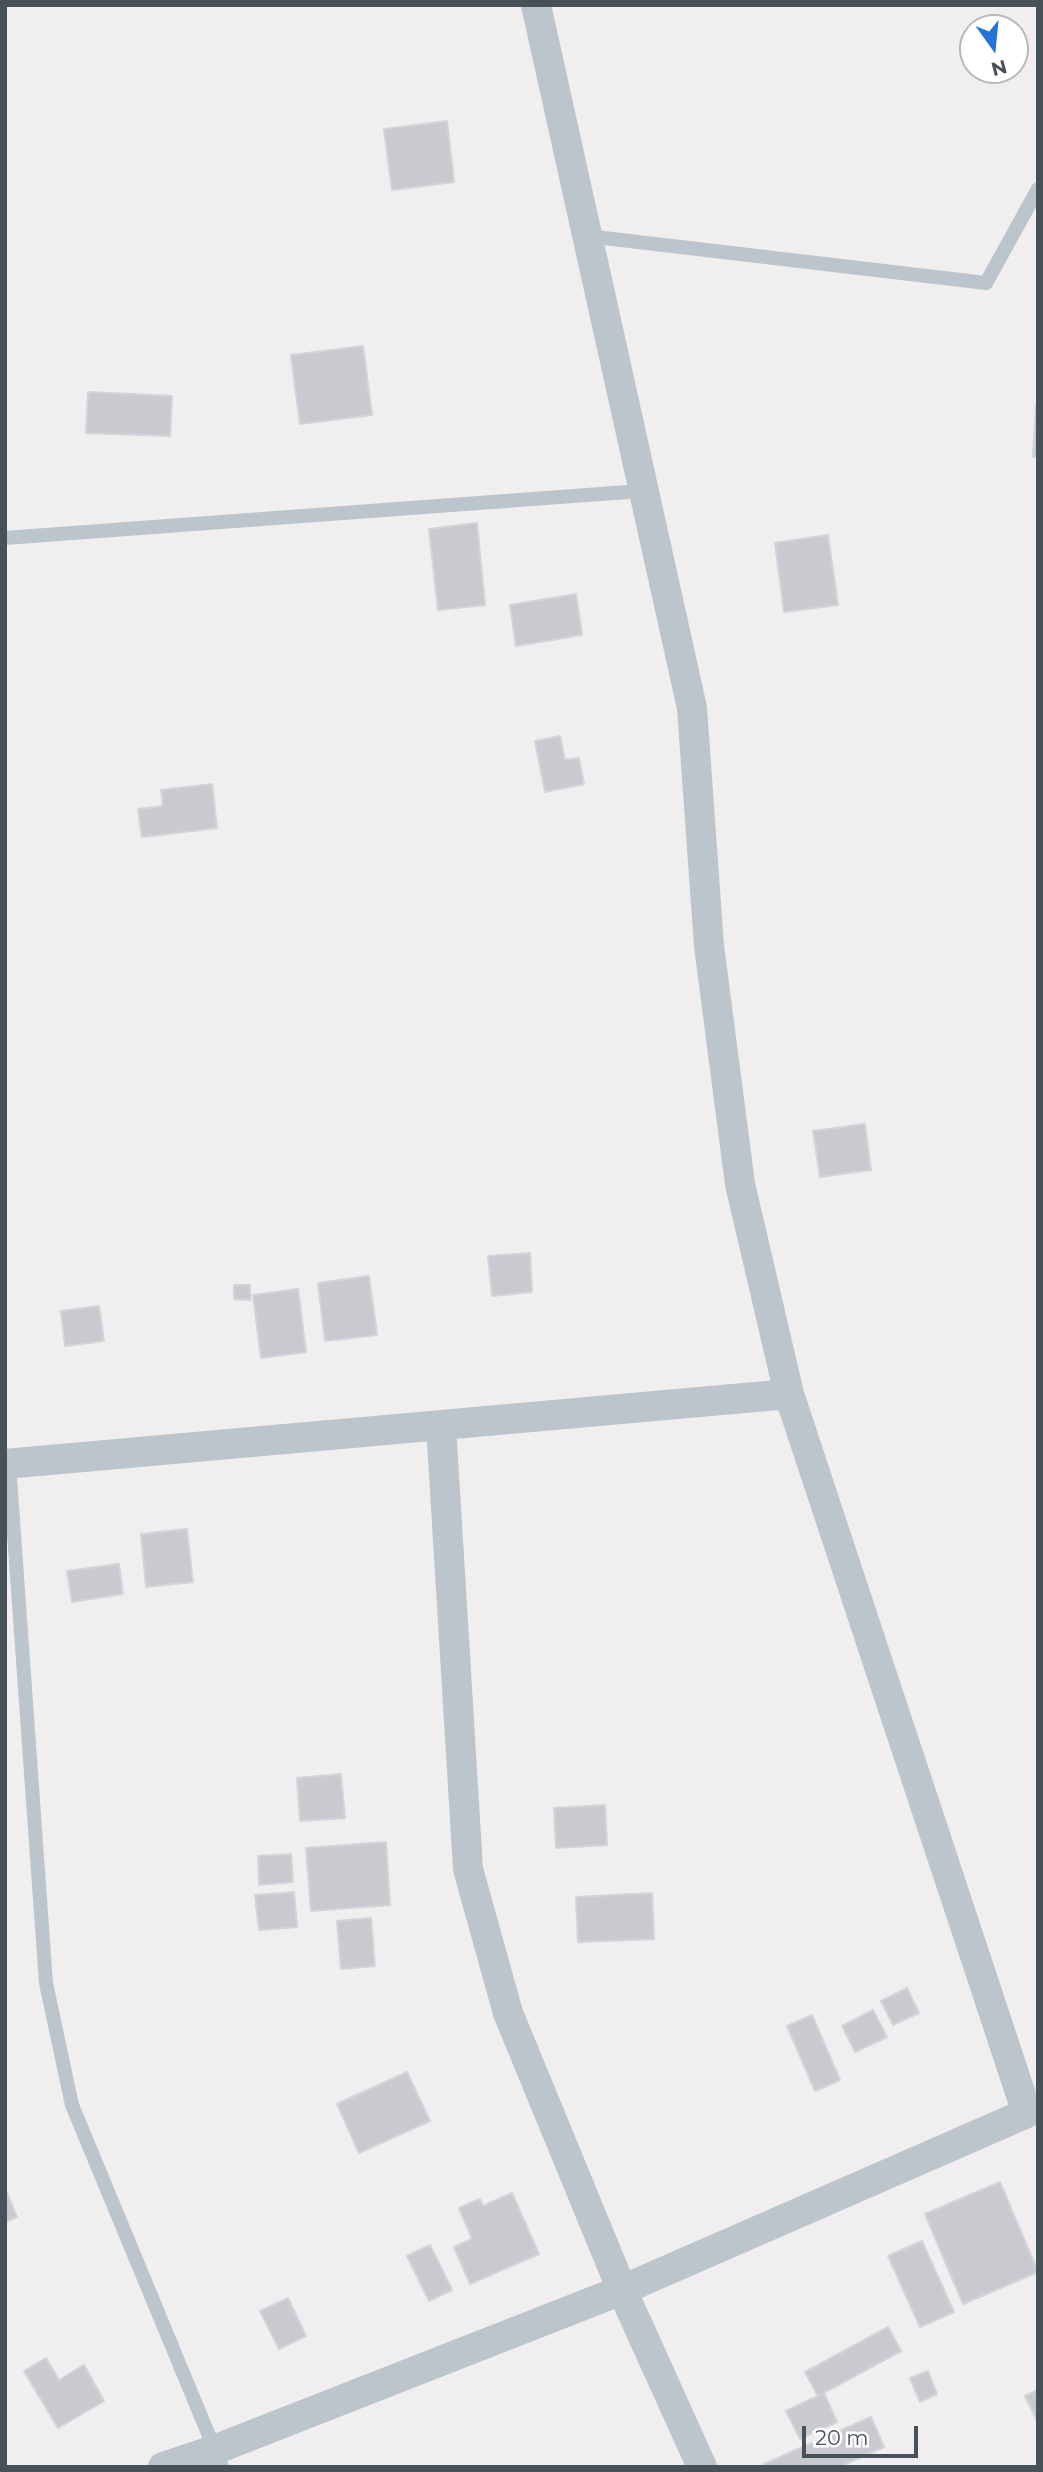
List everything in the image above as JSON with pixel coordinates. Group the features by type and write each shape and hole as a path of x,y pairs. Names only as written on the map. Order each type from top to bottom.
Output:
{"street":[{"path":"163,2467 218,2458 1032,2120 789,1394 740,1184 709,946 692,708 641,491 536,5"},
{"path":"7,1464 789,1394"},
{"path":"441,1425 468,1869 508,2013 622,2290 702,2467"}],"lane":[{"path":"586,236 986,283 1038,189"},
{"path":"5,538 641,491"},
{"path":"7,1464 49,1997 72,2105 218,2458"}],"building":[{"path":"447,121 454,182 392,190 384,129"},
{"path":"363,346 372,415 300,424 291,355"},
{"path":"88,392 172,396 170,436 86,433"},
{"path":"1036,405 1038,457 1033,457"},
{"path":"477,523 485,605 438,610 429,529"},
{"path":"828,535 838,605 784,612 775,543"},
{"path":"576,594 582,635 516,646 510,605"},
{"path":"560,736 565,760 579,758 584,784 545,792 535,741"},
{"path":"212,784 217,828 142,837 138,809 163,806 161,790"},
{"path":"865,1124 871,1170 820,1177 813,1131"},
{"path":"530,1253 532,1292 492,1296 488,1256"},
{"path":"369,1276 377,1335 325,1341 318,1283"},
{"path":"234,1285 250,1285 250,1300 234,1299"},
{"path":"298,1289 306,1352 261,1358 253,1295"},
{"path":"99,1306 104,1341 65,1346 61,1311"},
{"path":"187,1529 193,1582 146,1587 141,1534"},
{"path":"119,1564 123,1594 72,1602 67,1571"},
{"path":"341,1774 345,1818 300,1821 297,1778"},
{"path":"605,1805 607,1845 556,1848 554,1808"},
{"path":"386,1842 390,1905 311,1911 306,1848"},
{"path":"291,1854 293,1882 259,1885 258,1856"},
{"path":"294,1892 297,1927 259,1930 255,1895"},
{"path":"652,1893 654,1939 578,1942 576,1897"},
{"path":"371,1918 375,1966 341,1969 337,1921"},
{"path":"907,1988 919,2013 893,2025 881,2001"},
{"path":"873,2010 887,2037 855,2052 842,2026"},
{"path":"812,2015 840,2080 815,2091 787,2026"},
{"path":"407,2072 430,2121 359,2153 337,2104"},
{"path":"1000,2182 1038,2272 963,2304 925,2214"},
{"path":"5,2188 17,2217 5,2222"},
{"path":"512,2193 539,2254 470,2284 454,2247 472,2239 459,2208 480,2199 483,2206"},
{"path":"922,2241 954,2312 920,2327 888,2256"},
{"path":"430,2245 452,2290 429,2301 407,2256"},
{"path":"288,2298 306,2336 279,2349 260,2311"},
{"path":"888,2327 901,2351 818,2396 805,2372"},
{"path":"46,2358 59,2380 84,2365 104,2401 58,2428 24,2371"},
{"path":"928,2371 937,2394 920,2402 910,2378"},
{"path":"1038,2390 1038,2423 1025,2396"},
{"path":"824,2393 837,2422 800,2439 786,2411"},
{"path":"871,2417 884,2447 839,2467 765,2467 764,2464"}]}
